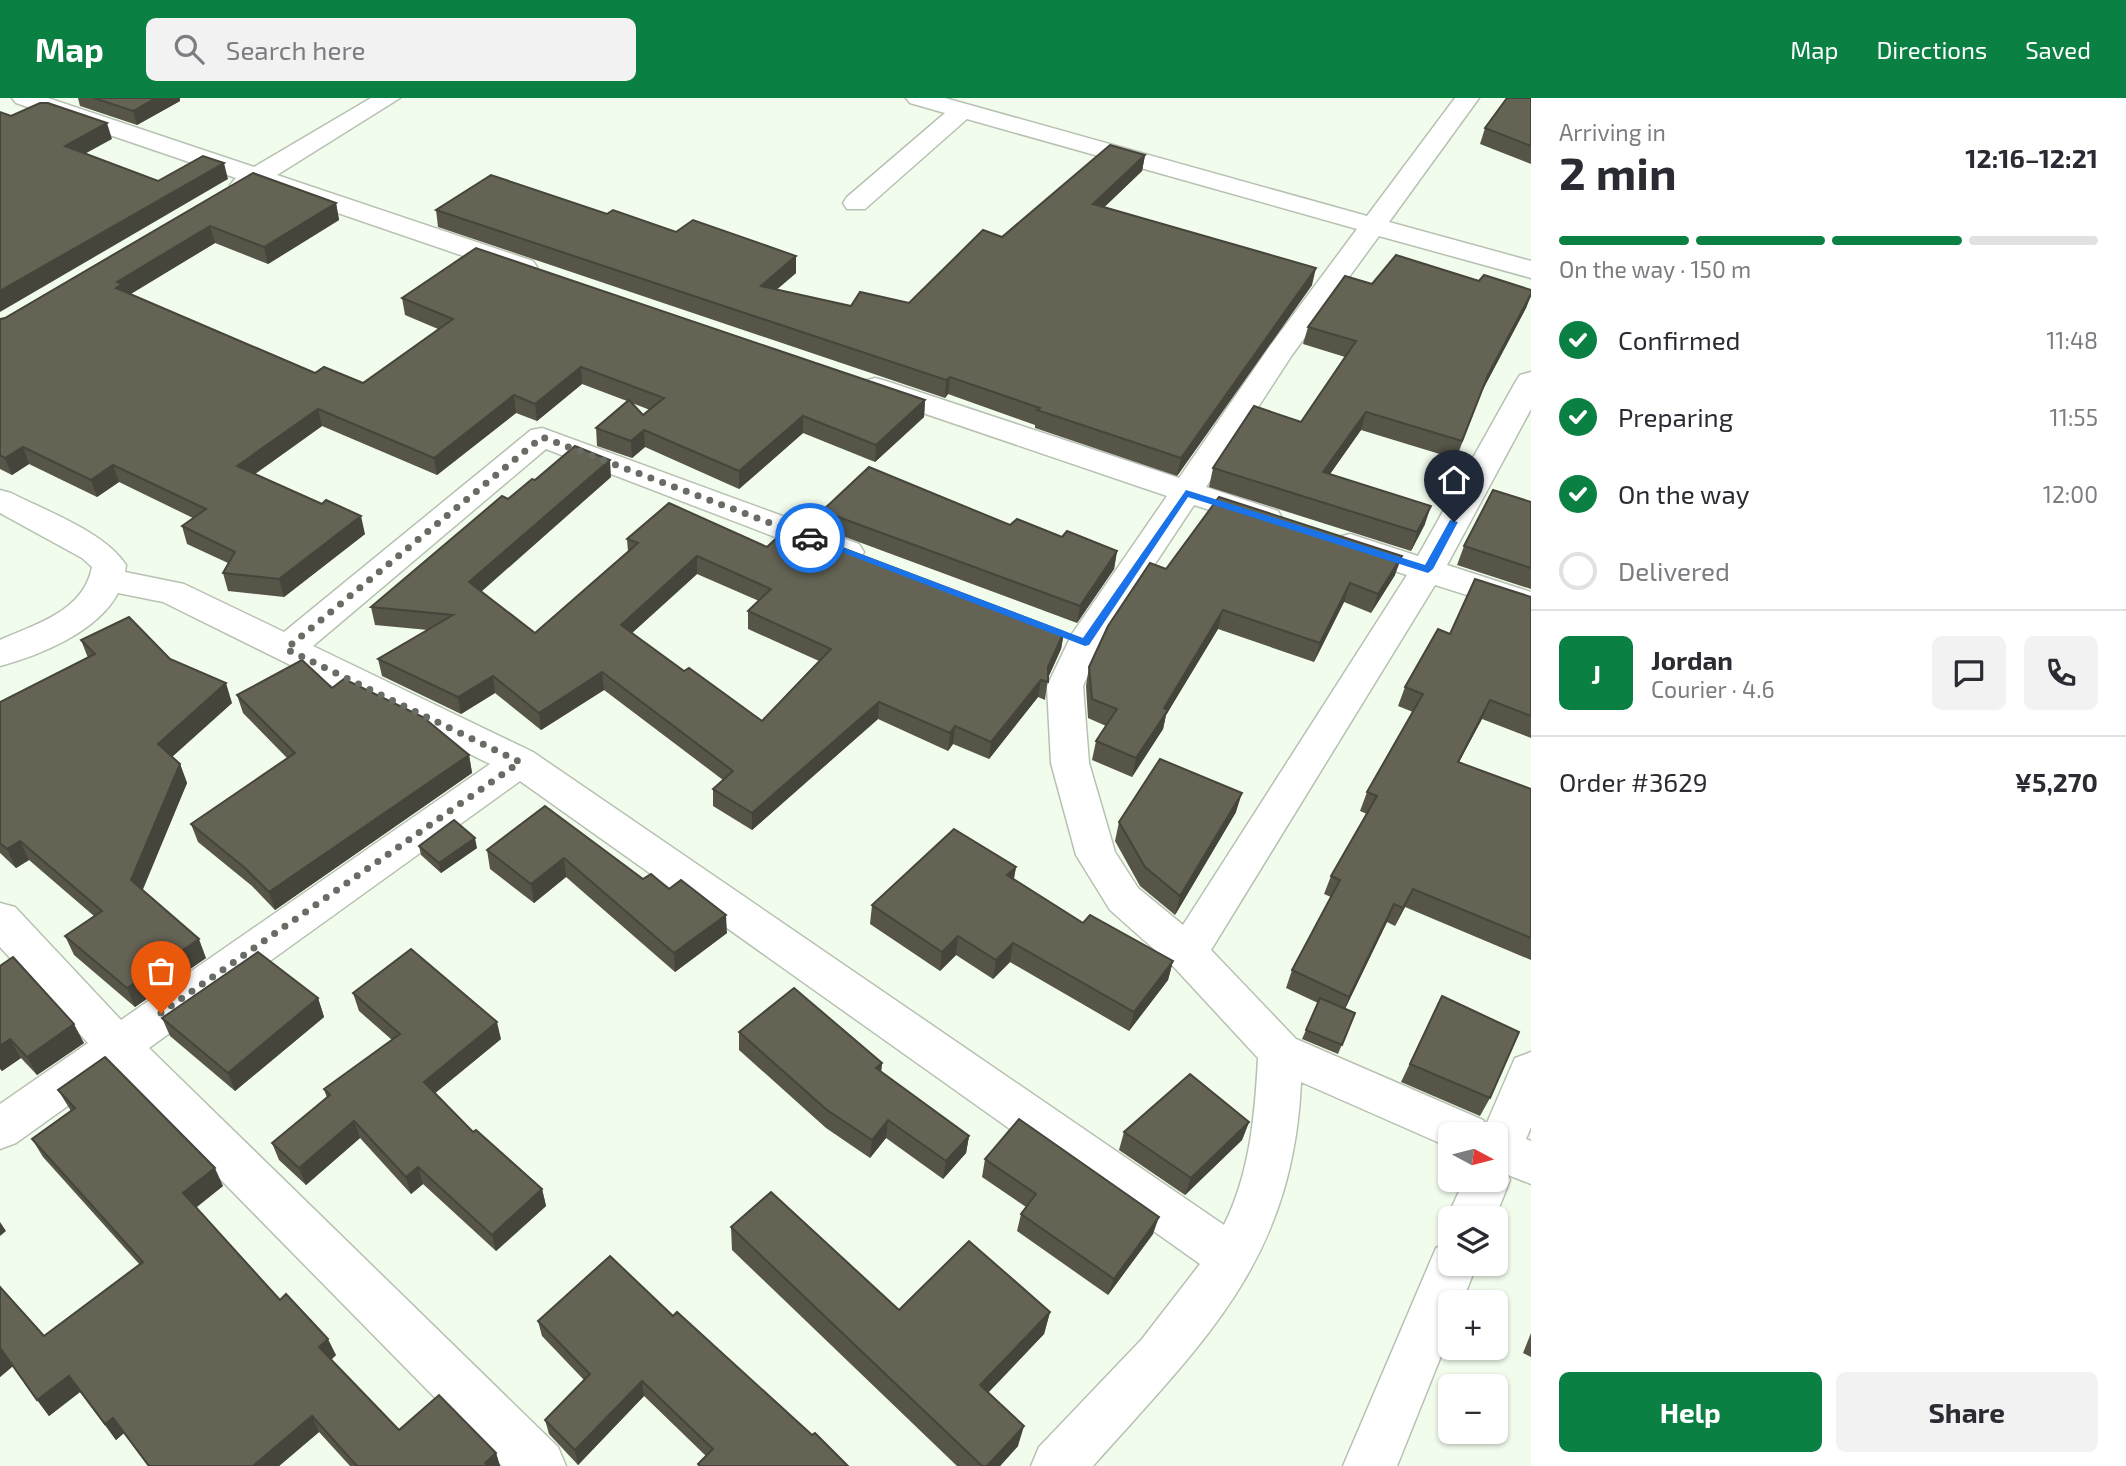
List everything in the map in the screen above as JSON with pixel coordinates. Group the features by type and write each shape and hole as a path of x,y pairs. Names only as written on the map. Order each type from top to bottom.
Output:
{"street":[{"path":"24,98 545,275"},
{"path":"223,197 388,98"},
{"path":"918,98 1531,270"},
{"path":"1438,1127 1280,1052 1187,953 1124,899 1096,855 1070,763 1065,686 1072,638 1186,493 1280,352 1467,98"},
{"path":"856,203 963,110"},
{"path":"846,377 1186,493 1531,604"},
{"path":"1187,953 1428,569 1531,381"},
{"path":"286,649 542,437 878,564"},
{"path":"0,500 94,550 109,565 109,580 101,597 80,615 0,654"},
{"path":"109,580 172,592 520,762 1232,1258"},
{"path":"0,1129 116,1044 520,762"},
{"path":"0,919 116,1044 539,1466"},
{"path":"1058,1466 1090,1427 1174,1341 1232,1258 1265,1181 1278,1109 1280,1052"},
{"path":"1508,1126 1531,1071"},
{"path":"1370,1466 1448,1276"}],"building":[{"path":"94,98 156,98 133,111"},
{"path":"1507,98 1531,98 1531,146 1485,128"},
{"path":"40,103 48,103 107,123 65,146 158,181 203,156 224,163 0,291 0,112 11,116"},
{"path":"1110,145 1145,155 1093,204 1316,268 1181,458 1037,410 1040,408 950,377 946,380 436,210 491,175 607,214 613,210 676,232 693,220 796,256 761,286 851,306 860,292 909,303 983,230 1002,237"},
{"path":"253,173 336,203 264,247 210,226 117,282 122,284 116,288 315,373 324,367 363,383 453,319 402,298 476,248 925,400 876,445 803,416 739,471 644,430 631,441 596,428 629,400 643,415 664,398 581,367 535,404 514,395 434,458 318,409 237,466 322,504 326,500 361,516 279,579 223,573 235,552 182,526 206,509 113,465 91,480 23,447 5,458 0,455 0,319"},
{"path":"1396,255 1479,281 1484,275 1531,290 1488,375 1462,441 1366,412 1323,472 1431,506 1417,532 1213,468 1254,406 1301,422 1356,341 1308,327 1345,276 1372,284"},
{"path":"575,446 610,460 469,582 535,633 638,543 627,539 669,503 767,547 783,532 794,537 800,532 1064,632 1048,667 1048,682 1041,680 991,742 955,726 950,733 879,702 752,813 713,789 733,771 602,672 539,713 493,676 458,697 378,659 453,615 371,607 502,496 508,499 532,479 535,480","holes":["697,556 771,589 748,611 831,649 762,721 689,668 684,671 621,625"]},
{"path":"869,467 1010,525 1017,519 1062,537 1067,531 1117,551 1080,606 822,511"},
{"path":"1493,490 1531,502 1531,568 1464,546"},
{"path":"1219,497 1402,556 1378,594 1350,583 1320,643 1223,610 1164,708 1168,710 1136,758 1096,741 1117,709 1092,699 1089,667 1108,626 1150,563 1166,569"},
{"path":"1475,579 1531,597 1531,716 1490,700 1458,762 1531,789 1531,938 1413,889 1403,908 1394,904 1349,997 1292,970 1340,880 1331,876 1377,796 1367,792 1423,694 1405,687 1438,629 1450,634"},
{"path":"129,617 170,659 226,683 158,744 180,764 131,880 199,939 127,988 65,936 102,911 20,841 7,849 0,843 0,702 95,654 81,640"},
{"path":"302,660 332,688 344,679 423,717 469,755 269,892 245,868 191,824 295,753 237,695"},
{"path":"1160,759 1242,793 1180,896 1145,867 1119,822"},
{"path":"545,806 643,879 651,874 669,889 681,880 726,915 674,953 564,858 531,884 487,850"},
{"path":"454,820 475,838 439,863 419,846"},
{"path":"954,829 1016,867 1007,875 1083,923 1090,915 1173,961 1134,1012 1013,943 996,960 958,936 942,952 872,905"},
{"path":"411,949 497,1022 424,1082 473,1132 476,1130 542,1189 492,1235 418,1167 406,1177 354,1121 299,1168 272,1143 330,1095 324,1089 400,1034 353,993"},
{"path":"258,952 318,998 228,1073 162,1018"},
{"path":"13,957 74,1024 27,1057 10,1039 0,1046 0,966"},
{"path":"794,988 882,1063 876,1068 969,1136 946,1161 888,1120 872,1140 827,1110 739,1032"},
{"path":"1442,996 1519,1032 1490,1098 1410,1064"},
{"path":"1320,998 1355,1013 1342,1045 1306,1030"},
{"path":"105,1057 215,1168 183,1193 280,1300 286,1294 328,1339 319,1347 399,1430 439,1395 496,1453 485,1463 488,1466 357,1466 312,1416 253,1466 149,1466 113,1418 105,1424 69,1376 37,1400 0,1350 0,1287 44,1336 143,1262 32,1139 75,1108 58,1090"},
{"path":"1190,1074 1249,1122 1191,1178 1124,1132"},
{"path":"1019,1119 1159,1217 1114,1279 1021,1214 1036,1194 985,1159"},
{"path":"771,1192 899,1310 969,1241 1050,1312 980,1385 1024,1426 987,1466 982,1466 731,1227"},
{"path":"610,1256 673,1316 677,1312 812,1435 815,1433 848,1466 700,1466 698,1464 713,1449 642,1381 575,1450 545,1420 590,1374 538,1321"}],"way so far":[{"path":"161,1013 520,762 286,649 542,437 810,538"}],"route":[{"path":"810,538 1085,642 1186,493 1428,569 1454,522"}]}
